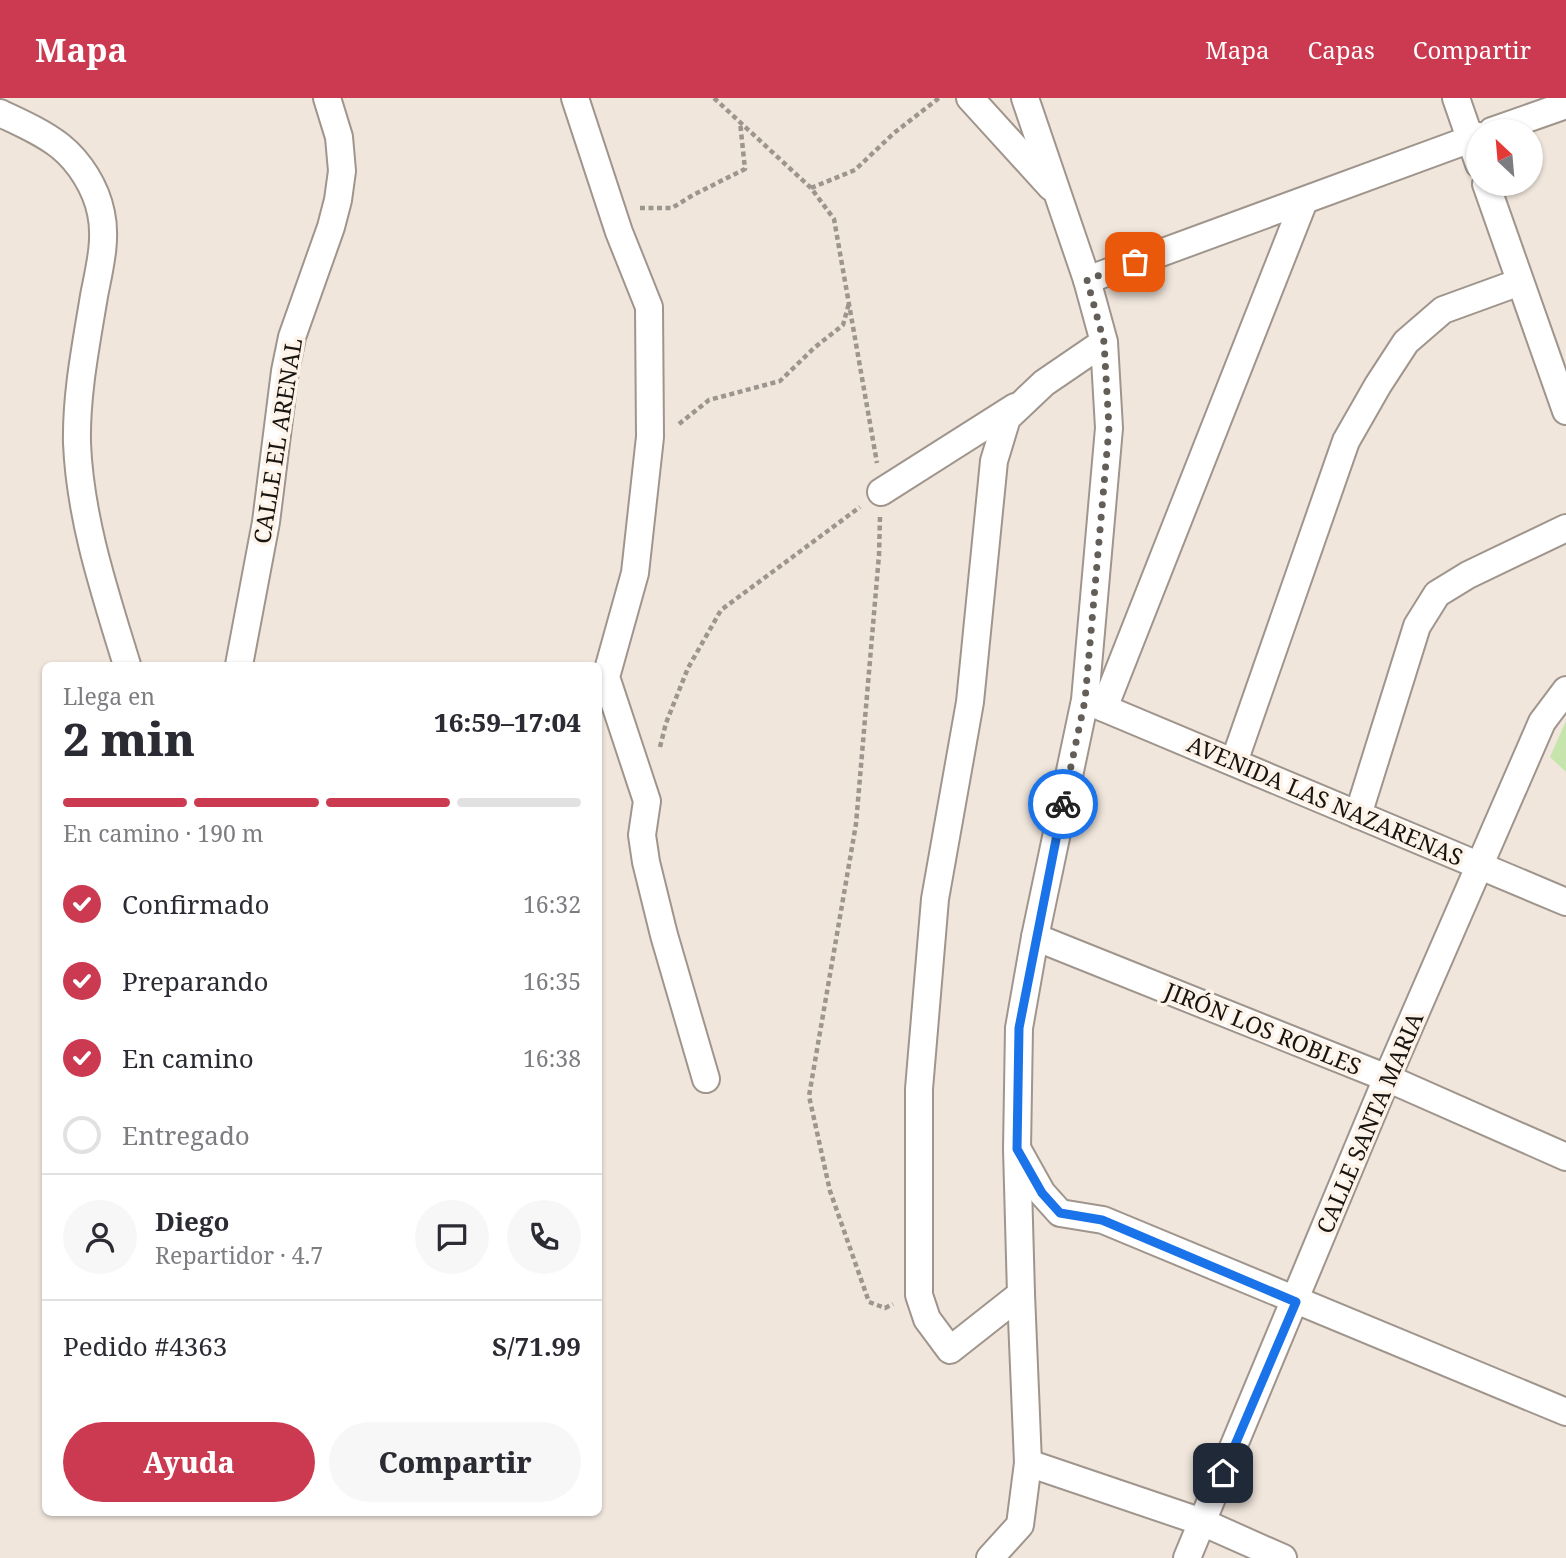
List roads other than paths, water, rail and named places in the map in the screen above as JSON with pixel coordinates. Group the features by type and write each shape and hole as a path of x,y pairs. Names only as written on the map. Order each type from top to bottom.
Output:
{"street":[{"name":"CALLE EL ARENAL","path":"240,662 266,522 285,371 292,337 338,200 342,171 339,137 327,98"},
{"path":"575,98 611,208 649,307 649,449 635,573 606,677 647,801 642,835 646,862 664,935 706,1079"},
{"path":"970,98 1057,193"},
{"path":"1025,98 1087,280 1104,342 1109,428 1094,704"},
{"path":"1456,98 1467,119"},
{"path":"1534,119 1566,105"},
{"path":"0,113 62,147 80,166 95,191 102,214 103,245 77,410 77,446 82,498 97,562 126,662"},
{"path":"1087,280 1304,201 1466,148"},
{"path":"1490,196 1565,403"},
{"path":"990,1558 1020,1525 1028,1463 1017,1149 1019,1028 1035,937 1094,704 1304,201"},
{"path":"1234,762 1346,441 1378,385 1406,342 1443,310 1520,282"},
{"path":"1021,1294 950,1350 927,1319 919,1295 919,1088 935,900 970,702 994,461 1007,418 1044,383 1104,342"},
{"path":"881,492 1029,398"},
{"path":"1358,815 1418,626 1437,594 1468,575 1566,527"},
{"name":"CALLE SANTA MARIA","path":"1187,1558 1387,1079 1542,722 1564,692"},
{"name":"AVENIDA LAS NAZARENAS","path":"1094,704 1566,902"},
{"name":"JIRÓN LOS ROBLES","path":"1035,937 1387,1079 1566,1157"},
{"path":"1017,1149 1042,1193 1060,1213 1102,1220 1566,1412"},
{"path":"1028,1463 1202,1522 1283,1558"}]}
